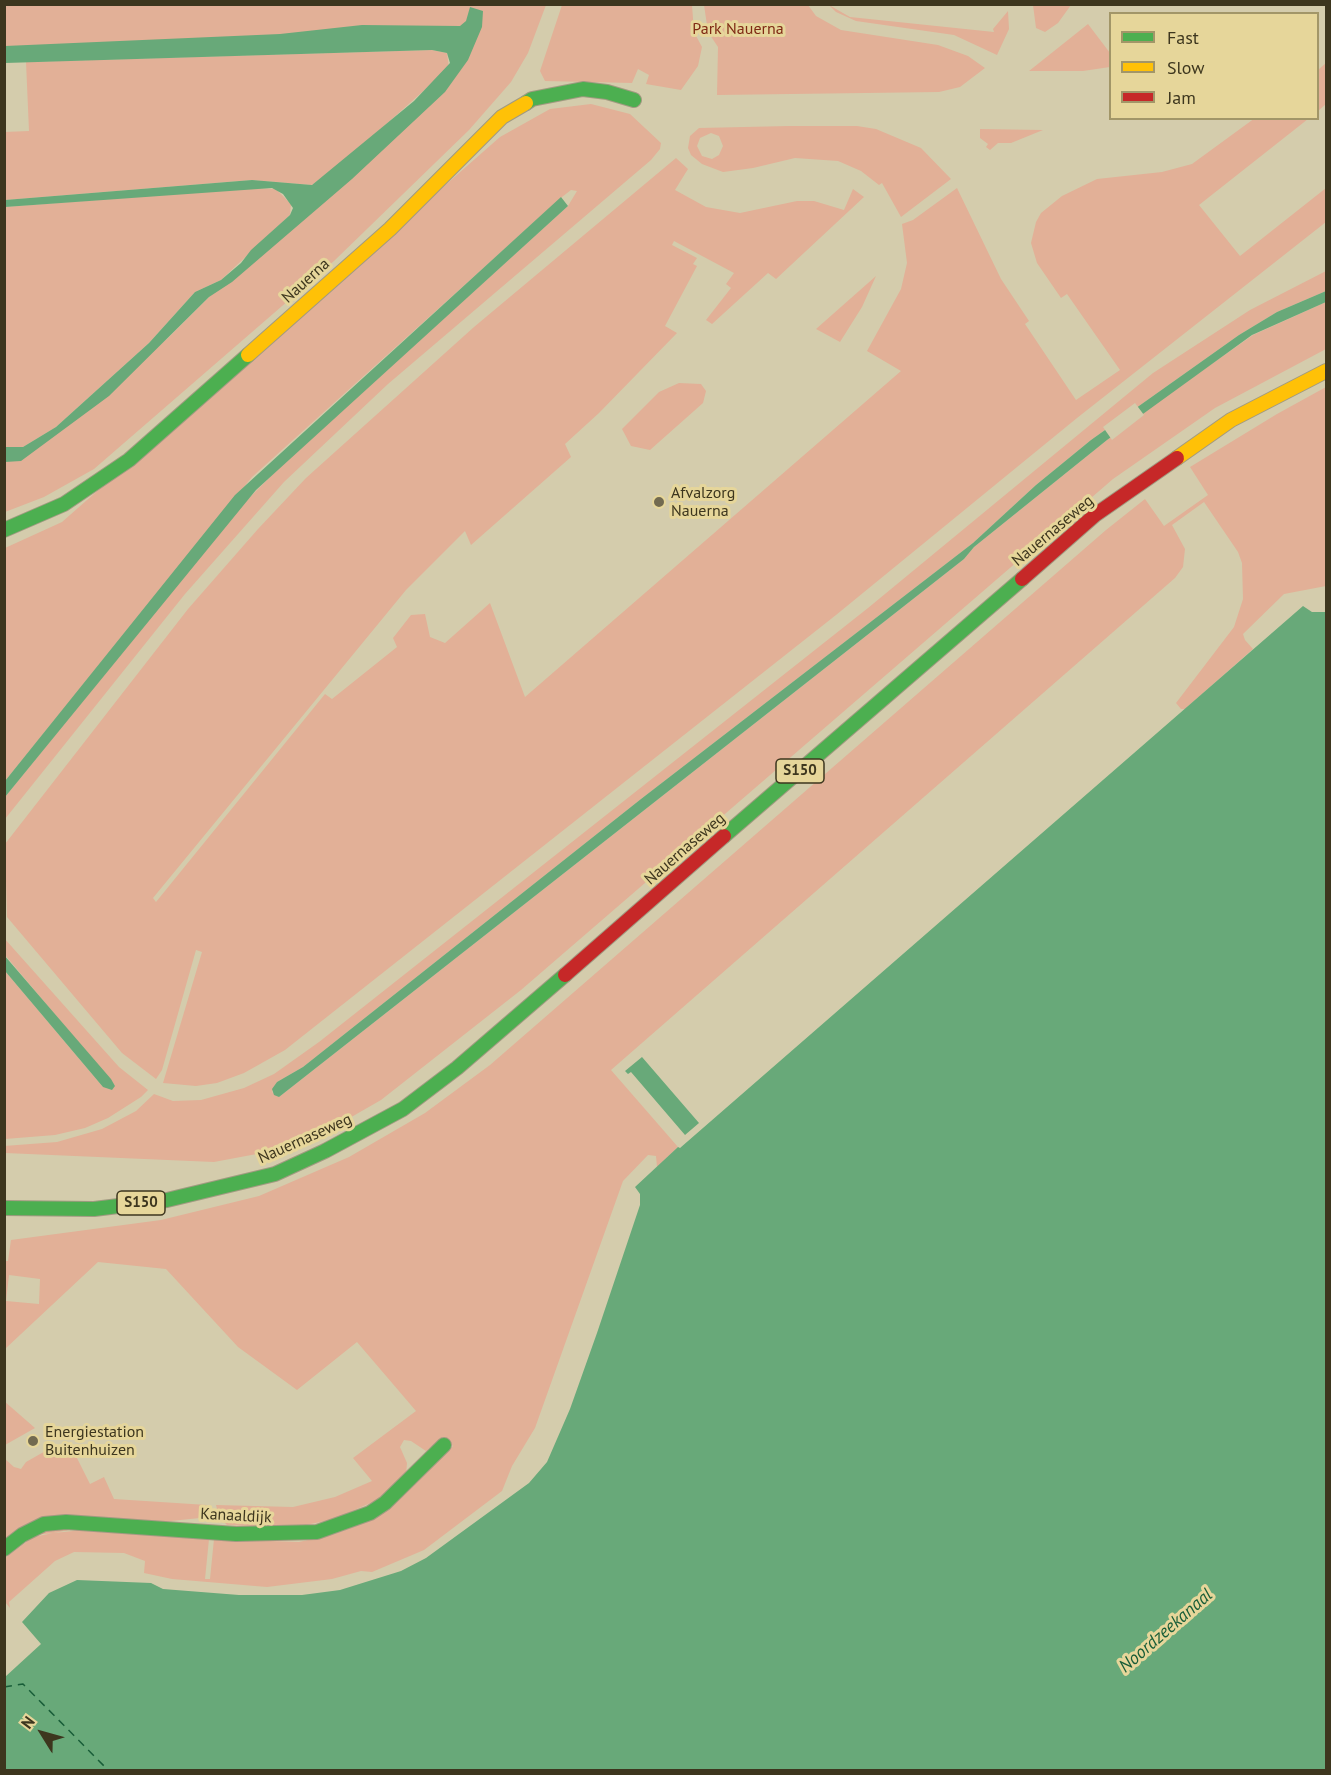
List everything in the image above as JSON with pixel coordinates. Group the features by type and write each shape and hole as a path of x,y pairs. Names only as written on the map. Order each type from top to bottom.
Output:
{"main road":[{"name":"Nauerna","path":"4,530 64,504 129,460 390,229 502,117 532,99 566,91 583,89 607,92 634,100"},
{"name":"Nauernaseweg","path":"4,1208 93,1209 167,1200 217,1189 275,1173 325,1151 403,1109 457,1068 1095,515 1200,439 1231,420 1326,371"},
{"name":"Kanaaldijk","path":"4,1550 22,1535 44,1524 66,1521 236,1534 296,1535 317,1532 369,1513 385,1503 444,1445"}],"green space":[{"path":"1033,4 1071,5 1058,23 1045,32 1036,28"},
{"path":"5,5 546,5 528,53 511,82 469,130 334,261 94,469 44,497 5,512 5,455 27,451 167,339 209,297 442,89 472,41 5,52"},
{"path":"562,5 692,5 694,32 702,47 698,66 681,90 646,84 649,75 638,69 632,83 545,81 540,71"},
{"name":"Park Nauerna","path":"704,5 808,5 816,16 841,30 938,45 968,56 985,68 960,87 939,92 717,95 718,47 708,32"},
{"path":"829,5 850,17 994,32 993,29 1008,11 1009,29 997,55 954,35 856,21 836,12"},
{"path":"1088,24 1109,52 1109,67 1083,71 1029,71"},
{"path":"432,50 447,53 449,68 354,153 312,185 252,180 5,200 4,132 29,131 26,62"},
{"path":"1326,63 1326,104 1319,110 1319,69"},
{"path":"591,104 630,114 661,143 660,149 651,160 388,384 284,482 185,594 5,819 5,797 240,507 283,464 568,206 577,191 571,190 562,197 252,477 5,781 5,548 62,522 500,137 550,109"},
{"path":"1252,120 1307,120 1199,205 1240,256 1326,188 1326,222 1077,418 836,615 285,1050 244,1073 217,1083 196,1086 163,1083 202,952 196,950 162,1070 156,1079 122,1053 7,917 5,844 188,609 258,529 306,478 474,327 676,158 688,169 675,190 706,207 740,213 797,201 814,201 844,210 853,189 864,197 776,279 768,273 712,324 706,320 731,288 726,284 734,273 674,241 672,245 697,258 693,264 697,266 665,326 677,333 599,413 565,444 571,457 471,545 465,531 406,590 153,898 156,902 325,694 332,699 397,647 393,638 411,615 425,614 430,637 445,643 490,603 525,697 901,371 867,351 901,289 907,263 902,224 913,220 957,188 1001,279 1029,321 1025,324 1076,400 1120,370 1067,294 1061,298 1037,263 1031,243 1036,222 1041,213 1062,196 1097,179 1162,172 1192,164"},
{"path":"857,126 876,129 921,148 951,179 901,217 882,183 879,185 861,171 838,161 795,158 723,172 702,164 691,155 688,148 690,136 699,128","holes":["711,133 719,136 723,146 719,155 712,159 702,156 697,146 700,138"]},
{"path":"980,129 1043,130 1011,143 998,143 990,150 986,147 988,144 980,138"},
{"path":"254,188 276,189 291,204 290,215 221,280 195,292 149,343 56,427 23,447 5,447 5,207"},
{"path":"1326,271 1326,291 1277,312 1239,335 1091,440 1036,485 973,543 641,799 303,1067 277,1082 272,1092 279,1097 964,559 974,547 1133,419 1253,335 1326,302 1326,349 1215,408 1113,479 521,990 381,1100 334,1127 295,1143 262,1153 214,1162 5,1153 4,1146 57,1142 102,1129 136,1111 154,1094 173,1101 201,1100 244,1088 274,1074 319,1042 868,608 1153,373 1250,310"},
{"path":"876,276 862,307 840,342 816,329"},
{"path":"679,383 701,384 706,391 703,403 650,450 631,446 622,429 659,392"},
{"path":"1326,387 1326,586 1284,594 1243,634 1253,649 1185,709 1181,709 1176,703 1234,627 1243,599 1242,563 1238,552 1204,502 1172,525 1185,549 1183,567 1175,578 611,1070 678,1147 657,1167 656,1156 648,1155 623,1181 535,1428 512,1466 502,1491 424,1550 372,1572 361,1571 332,1579 267,1587 172,1579 144,1573 145,1561 124,1553 74,1552 55,1561 9,1602 10,1608 5,1602 5,1558 33,1537 69,1530 209,1539 205,1579 210,1579 214,1539 299,1542 335,1534 364,1523 392,1506 453,1446 443,1437 426,1451 411,1441 404,1440 400,1447 407,1463 406,1475 375,1501 334,1519 292,1528 227,1525 219,1517 216,1505 293,1507 335,1497 372,1481 353,1458 416,1411 357,1342 297,1390 238,1347 166,1269 98,1262 5,1349 5,1261 8,1261 11,1240 161,1220 259,1196 349,1157 425,1113 490,1065 1106,530 1145,499 1164,526 1208,495 1190,467","holes":["9,1275 40,1279 39,1304 6,1301"]},
{"path":"4,938 119,1067 148,1090 141,1097 108,1118 85,1128 55,1135 5,1139 5,971 103,1087 115,1086 5,955"},
{"path":"4,1401 35,1428 5,1445 4,1445"},
{"path":"56,1445 82,1453 76,1456 90,1484 104,1477 114,1499 207,1505 200,1518 5,1538 4,1458 14,1467 21,1469 26,1462"}],"water":[{"path":"470,7 483,11 482,27 468,60 445,92 352,179 232,282 209,297 109,396 21,461 5,462 5,447 23,447 56,427 149,343 195,292 221,280 241,263 251,250 290,215 293,208 283,194 272,188 5,207 5,200 252,180 312,185 414,101 450,63 447,53 432,50 5,63 5,46 280,34 362,25 460,26 466,21"},
{"path":"561,197 568,206 256,490 5,797 5,781 235,495"},
{"path":"1326,291 1326,302 1252,335 1107,440 974,547 964,559 279,1097 274,1095 272,1089 277,1082 303,1067 641,799 973,543 1036,485 1091,440 1239,335 1277,312"},
{"name":"Noordzeekanaal","path":"1303,606 1312,612 1326,612 1326,1770 5,1770 5,1677 41,1644 22,1622 49,1593 77,1580 151,1583 163,1589 239,1595 302,1595 340,1590 401,1571 426,1558 529,1483 547,1462 570,1409 640,1205 640,1194 635,1187 678,1147 680,1148"},
{"path":"4,955 111,1079 115,1086 112,1090 103,1087 5,971"},
{"path":"642,1057 699,1123 685,1135 631,1072 628,1074 625,1071"}],"pier":[{"path":"1135,403 1144,415 1112,440 1103,427"}],"ferry route":[{"path":"4,1687 23,1684 108,1770"}],"traffic: fast":[{"path":"526,103 532,99 583,89 607,92 634,100"},
{"path":"4,530 64,504 129,460 248,355"},
{"path":"724,836 1022,579"},
{"path":"4,1208 94,1209 167,1200 275,1174 325,1151 403,1109 457,1068 565,975"},
{"path":"4,1549 22,1535 44,1524 66,1522 236,1534 317,1532 370,1513 385,1503 444,1445"}],"traffic: slow":[{"path":"248,355 390,229 502,117 526,103"},
{"path":"1177,458 1231,420 1326,371"}],"traffic: jam":[{"path":"1022,579 1095,515 1177,458"},
{"path":"565,975 724,836"}],"place":[{"name":"Afvalzorg Nauerna","path":"659,502"},
{"name":"Energiestation Buitenhuizen","path":"33,1441"}]}
